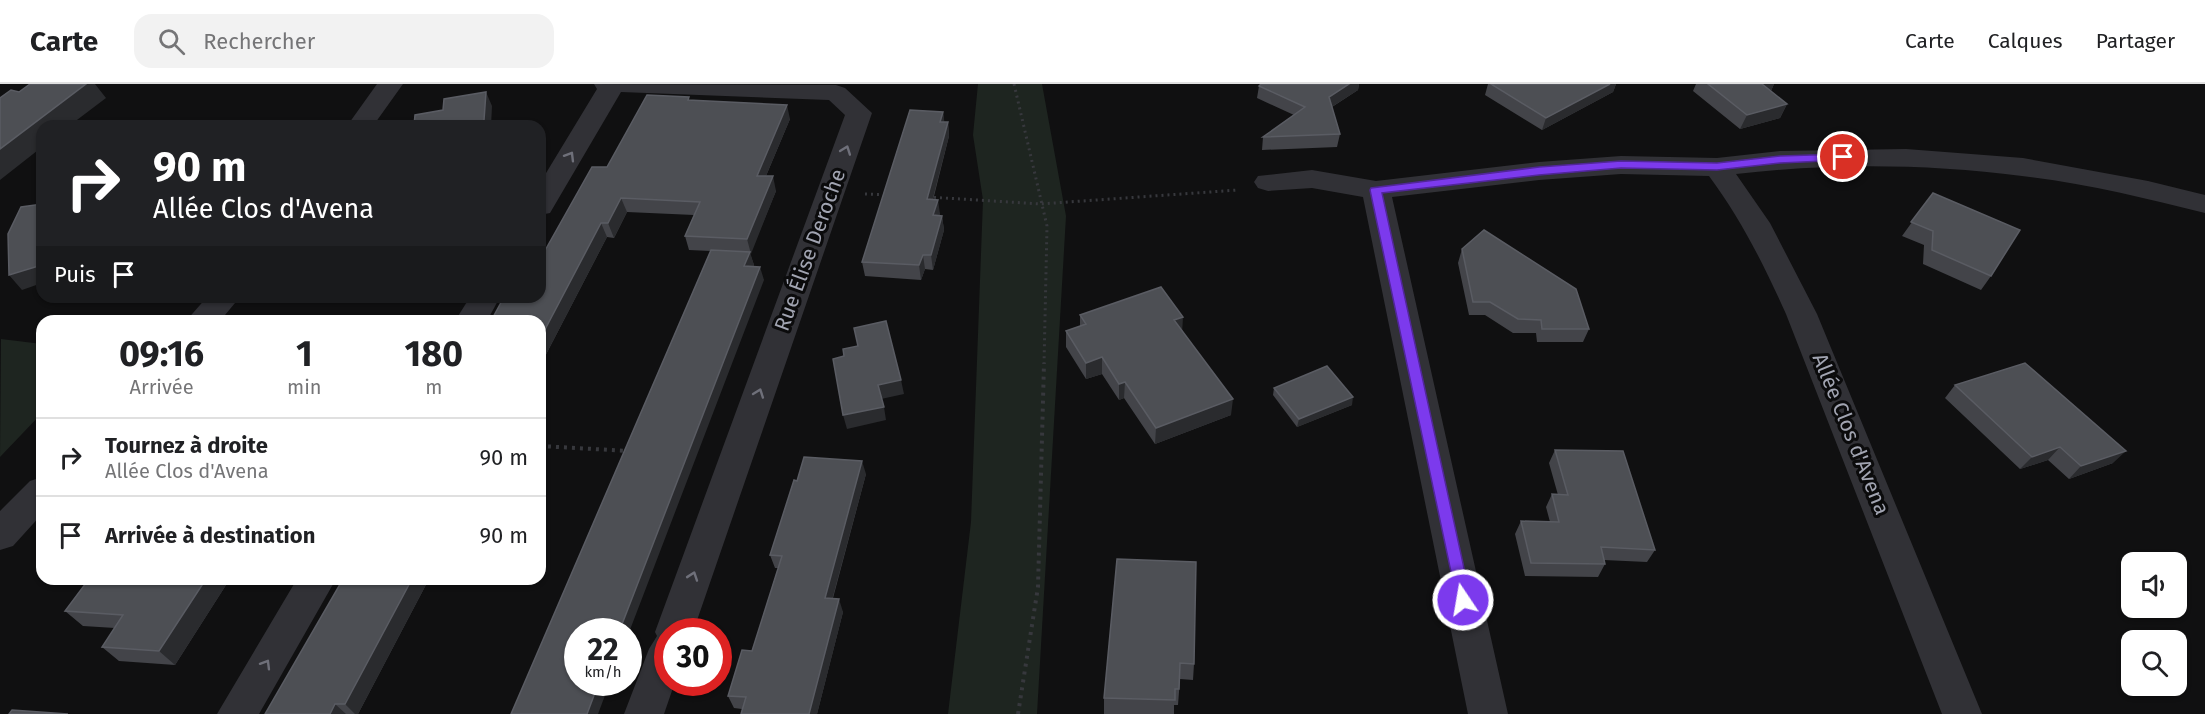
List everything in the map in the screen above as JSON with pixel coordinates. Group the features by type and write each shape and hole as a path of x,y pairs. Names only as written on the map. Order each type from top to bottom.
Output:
{"street":[{"path":"364,120 390,84"},
{"name":"Rue Élise Deroche","path":"607,84 836,93 859,113 679,618"},
{"path":"546,196 613,84"},
{"path":"1268,182 1312,179 1376,190 1539,171 1621,165 1717,167 1780,160 1906,158 2023,167 2148,190 2205,204"},
{"name":"Allée Clos d'Avena","path":"1717,167 1739,195 1770,246 1808,328 1962,714"},
{"path":"1376,190 1488,714"},
{"path":"208,315 219,303"},
{"path":"0,535 36,497"},
{"path":"237,714 313,585"},
{"path":"645,714 654,689"}],"path":[{"path":"1014,84 1040,204 1047,226 1038,587 1018,714"},
{"path":"926,197 1040,204 1227,192 1268,182"},
{"path":"830,193 890,195"},
{"path":"546,446 632,452"}],"shaded area":[{"path":"978,84 1042,84 1066,216 1037,714 948,714 971,522 983,200 973,135"},
{"path":"1,339 36,343 36,419 0,457"}],"building":[{"path":"30,84 86,84 0,149 0,98 11,90 19,92"},
{"path":"1261,84 1349,84 1329,97 1340,134 1263,137 1305,107 1259,86"},
{"path":"1491,84 1610,84 1546,118"},
{"path":"1708,84 1762,84 1787,104 1747,115"},
{"path":"486,92 484,120 415,120 415,115 443,110 444,99"},
{"path":"647,95 689,97 688,100 787,105 757,176 773,176 747,239 685,236 700,202 621,198 608,223 601,223 546,328 546,315 494,315 501,303 546,303 546,249 592,167 607,167"},
{"path":"910,110 943,112 940,122 948,122 927,199 938,200 933,215 942,216 931,255 923,255 919,265 862,262"},
{"path":"1933,193 2020,230 1991,276 1932,250 1933,231 1911,222"},
{"path":"36,205 36,267 9,275 8,234 21,207"},
{"path":"1484,230 1576,289 1589,329 1542,329 1541,320 1518,319 1490,302 1473,302 1462,249"},
{"path":"711,250 750,252 744,266 760,267 624,618 564,618 564,696 594,696 587,714 511,714"},
{"path":"1161,287 1183,317 1174,320 1233,399 1156,428 1125,382 1119,384 1102,357 1086,363 1066,331 1086,324 1080,315"},
{"path":"886,321 901,380 878,385 884,407 843,415 833,359 844,356 843,349 858,346 854,328"},
{"path":"2025,363 2126,451 2081,466 2060,447 2032,457 1955,385"},
{"path":"1327,366 1353,397 1299,419 1274,388"},
{"path":"1555,450 1623,451 1655,550 1601,547 1605,564 1531,563 1521,521 1559,522 1552,494 1568,495"},
{"path":"804,457 862,461 825,598 839,599 809,714 741,714 746,697 728,696 732,696 732,683 742,650 752,651 782,556 770,555 794,480 797,481"},
{"path":"1117,559 1196,562 1194,664 1180,663 1179,689 1175,689 1175,700 1104,698"},
{"path":"84,585 202,585 159,651 102,647 123,615 65,611"},
{"path":"340,585 409,585 345,704 335,704 330,714 265,714"},
{"path":"12,710 68,714 9,714"}],"route":[{"path":"1463,600 1376,190 1539,171 1621,165 1717,167 1780,160 1843,157"}]}
